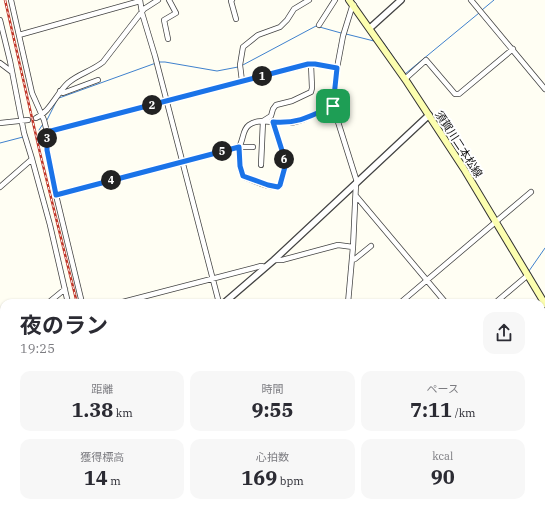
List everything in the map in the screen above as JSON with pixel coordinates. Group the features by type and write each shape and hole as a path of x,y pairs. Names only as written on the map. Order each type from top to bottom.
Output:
{"main road":[{"name":"須賀川二本松線","path":"349,0 405,79 464,169 542,299"}],"street":[{"path":"11,0 32,93 44,120 47,132 47,150 56,195 81,299"},
{"path":"44,120 60,91 68,82 103,62 142,13 145,7 158,0"},
{"path":"168,39 164,20 176,13 169,0"},
{"path":"232,0 236,19"},
{"path":"242,81 240,67 244,45 258,34 280,27 287,20 294,9 309,0"},
{"path":"319,25 335,0"},
{"path":"370,28 401,0"},
{"path":"471,0 545,89"},
{"path":"19,35 140,1 219,299"},
{"path":"348,299 357,182 333,106 337,68 343,34 352,7 354,6"},
{"path":"0,20 24,133 32,159 67,299"},
{"path":"405,79 426,60 455,94 459,94 513,49"},
{"path":"0,63 12,72"},
{"path":"47,132 310,64 337,68"},
{"path":"263,121 271,116 276,105 292,101 311,92 312,86 310,64"},
{"path":"60,91 63,93 98,80"},
{"path":"273,122 286,163 280,186 268,185 243,176 240,166 239,147 246,128 254,122 263,121 285,123 303,120 333,106"},
{"path":"229,299 274,260 429,115"},
{"path":"36,118 44,120"},
{"path":"0,123 28,120"},
{"path":"261,165 263,121"},
{"path":"56,195 239,147 253,147"},
{"path":"0,187 32,159"},
{"path":"405,299 531,192"},
{"path":"356,196 443,299"},
{"path":"274,260 282,260 338,245 353,247"},
{"path":"352,260 371,246"},
{"path":"134,299 261,266 265,267"},
{"path":"500,299 528,276"},
{"path":"53,299 65,289"}],"waterway":[{"path":"482,10 494,0"},
{"path":"383,42 405,74 479,13"},
{"path":"241,66 316,26 341,33"},
{"path":"346,34 374,41"},
{"path":"159,62 217,71 238,67"},
{"path":"59,98 156,63"},
{"path":"47,120 57,100"},
{"path":"39,130 43,124"},
{"path":"0,143 23,137"},
{"path":"529,271 545,248"}],"railway":[{"path":"5,0 40,153 76,299"}],"route":[{"path":"308,64 337,68 333,106 303,120 285,123 273,122 286,163 280,186 278,187 243,176 240,166 239,147 56,195 47,150 47,132 75,126 308,64"}]}
